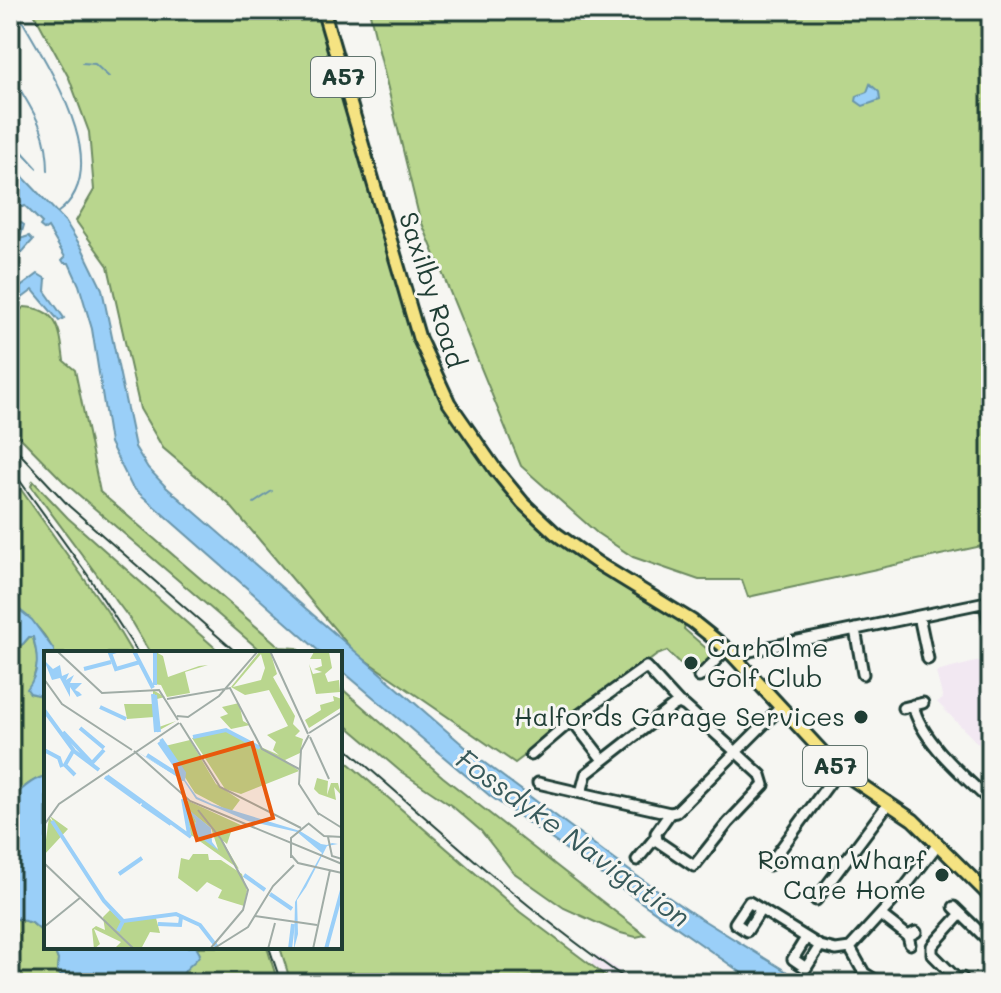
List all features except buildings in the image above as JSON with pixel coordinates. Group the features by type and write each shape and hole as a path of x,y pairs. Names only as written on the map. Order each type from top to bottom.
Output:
{"main road":[{"name":"Saxilby Road","path":"323,10 412,318 449,403 510,489 555,533 692,621 727,649"},
{"name":"A57","path":"727,649 839,770 913,820 991,896"}],"street":[{"path":"737,658 745,652 988,601 991,632"},
{"path":"919,616 928,659"},
{"path":"855,629 863,674"},
{"path":"699,677 727,649"},
{"path":"531,755 643,667 649,669 679,703 764,778 764,785 694,866 657,841 656,837"},
{"path":"581,793 586,774 679,703"},
{"path":"923,703 908,707 930,738 991,802"},
{"path":"538,783 676,812 780,708"},
{"path":"572,720 603,760"},
{"path":"769,865 839,770"},
{"path":"816,900 888,804"},
{"path":"637,860 670,813"},
{"path":"761,909 820,946 836,950 850,948 938,844"},
{"path":"954,907 989,936"},
{"path":"881,915 911,937"},
{"path":"962,978 960,982 932,954 932,946 959,916 963,916"},
{"path":"806,938 793,959 806,968 820,946"},
{"path":"850,948 864,973 880,983"},
{"path":"857,983 864,973"}],"shaded area":[{"path":"991,658 991,757 937,702 943,699 936,672"},
{"path":"597,955 637,983 587,983 589,975 609,979 590,964"}],"green space":[{"name":"Carholme Golf Club","path":"32,10 324,10 430,371 531,516 686,621 684,629 715,656 694,677 667,651 657,655 515,763 355,653 229,504 163,448 140,409 108,266 76,221 94,190 89,132 69,78"},
{"path":"369,10 984,10 991,17 991,544 748,597 742,580 699,580 633,557 597,533 521,466 419,216"},
{"path":"24,307 45,312 56,324 64,361 75,370 100,492 280,647 300,651 261,651 65,483 16,433 10,424 10,319"},
{"path":"10,474 107,611 131,651 53,651 41,631 10,602"},
{"path":"33,481 68,518 219,651 149,651 129,618 31,486"},
{"path":"33,637 38,660 30,693 44,696 44,777 26,786 10,803 10,651"},
{"path":"342,689 443,777 645,935 636,937 617,932 564,908 513,872 481,831 452,806 400,771 342,722"},
{"path":"342,758 520,912 611,980 555,975 499,983 291,983 281,949 342,949"},
{"path":"10,917 32,923 44,933 44,949 54,949 58,960 57,971 66,983 10,983"},
{"path":"197,949 268,949 278,983 179,983 185,968 199,954"}],"water":[{"path":"870,84 879,92 880,100 863,106 856,101 857,96 867,92"},
{"name":"Fossdyke Navigation","path":"10,163 65,221 83,250 102,289 135,447 148,468 166,487 478,758 634,874 805,983 756,983 490,796 342,671 342,651 319,651 132,487 110,443 92,329 79,285 69,263 62,260 65,257 48,228 45,230 40,226 42,223 20,205 21,202 10,191"},
{"path":"17,220 24,225 20,239 29,236 33,240 10,266 10,230"},
{"path":"38,274 46,279 45,291 64,318 59,321 33,290 10,307 10,295"},
{"path":"10,602 32,620 54,650 44,651 44,696 30,693 27,689 37,664 33,637 10,651"},
{"path":"44,777 44,933 32,923 10,917 10,803"},
{"path":"54,949 197,949 200,954 184,972 179,983 66,983 57,971 58,960"}],"waterway":[{"path":"16,10 57,84 79,142 81,169 74,193 57,213"},
{"path":"82,63 95,64 109,77"},
{"path":"10,72 41,130 48,171"},
{"path":"10,138 37,168"},
{"path":"254,503 272,491"}],"railway":[{"path":"10,443 69,506 235,651"},
{"path":"10,467 87,574 137,651"},
{"path":"342,745 519,897 632,983"},
{"path":"270,949 281,983"},
{"path":"540,983 590,983"}],"place":[{"name":"Carholme Golf Club","path":"691,663"},
{"name":"Halfords Garage Services","path":"861,717"},
{"name":"Roman Wharf Care Home","path":"942,875"}]}
